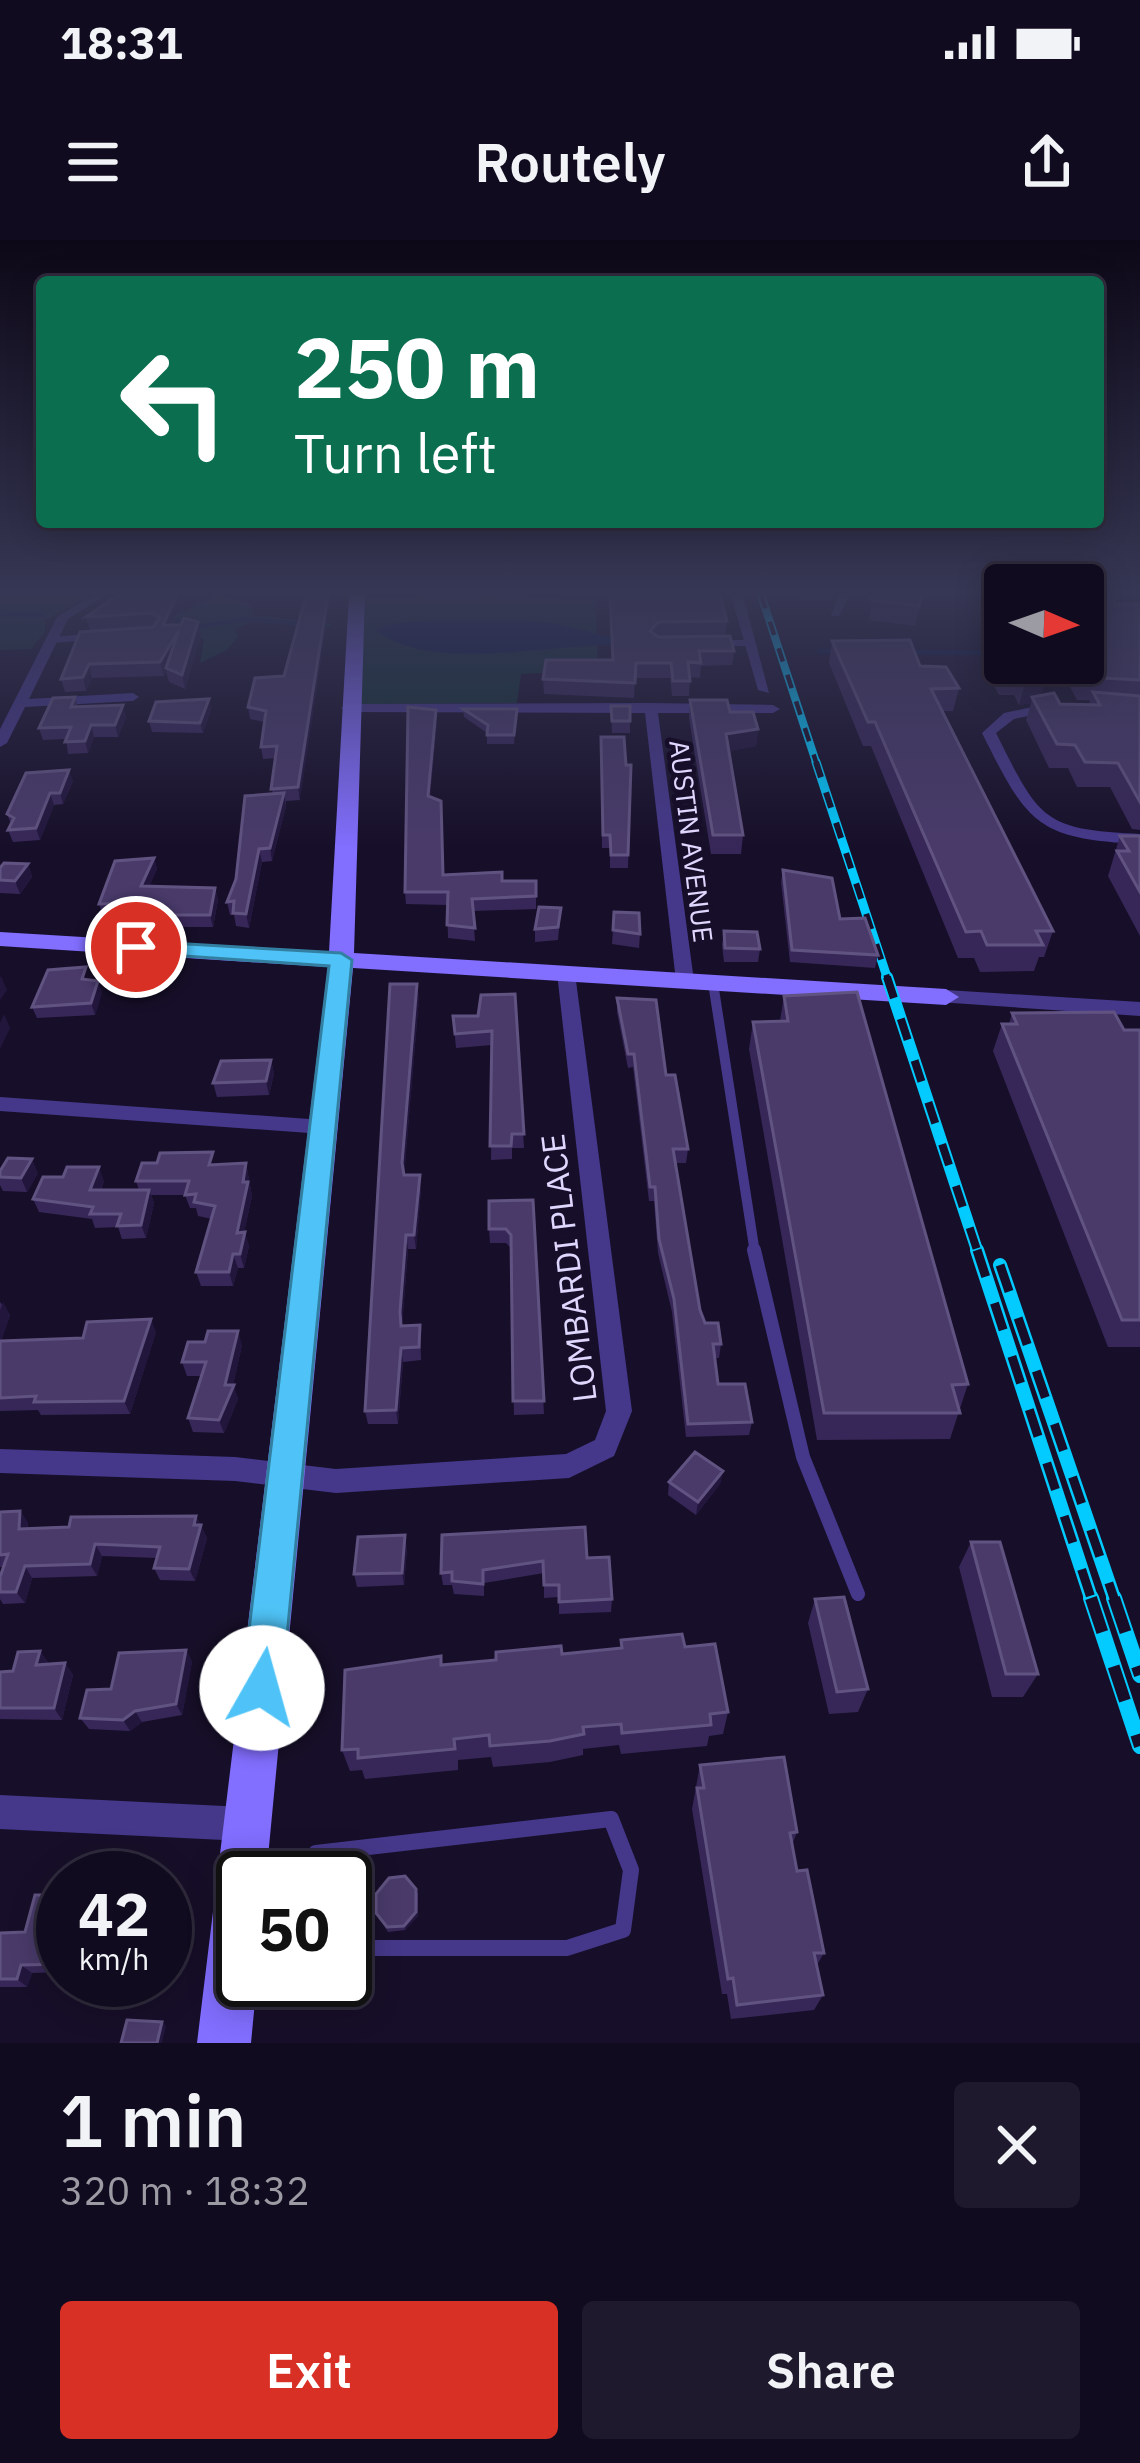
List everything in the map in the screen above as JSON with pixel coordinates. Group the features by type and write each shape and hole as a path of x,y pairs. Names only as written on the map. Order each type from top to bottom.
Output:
{"main road":[{"path":"243,1851 288,1474 341,960 350,679"},
{"path":"0,939 946,997"},
{"path":"224,2043 228,2007"}],"street":[{"path":"0,743 32,679"},
{"path":"761,679 764,690"},
{"path":"20,703 133,697"},
{"name":"AUSTIN AVENUE","path":"651,707 699,982"},
{"path":"348,708 773,709"},
{"path":"1070,709 1013,715 994,723 989,733 1030,814 1076,837 1140,839"},
{"name":"LOMBARDI PLACE","path":"0,1461 288,1474 336,1481 569,1466 605,1448 619,1411 566,973"},
{"path":"946,997 1140,1009"},
{"path":"0,1104 323,1127"},
{"path":"0,1811 244,1824"}],"lane":[{"path":"699,982 777,1377 828,1535 858,1594"},
{"path":"325,1851 611,1819 631,1870 623,1930 567,1948 372,1948"}],"green space":[{"path":"360,679 520,679 517,703 359,704"}],"building":[{"path":"255,679 315,679 298,787 271,789 277,746 261,747 266,711 248,707"},
{"path":"546,679 635,679 635,683"},
{"path":"849,679 954,679 959,688 931,689 1053,931 1036,931 1043,945 987,945 981,931 966,932 875,722 868,722"},
{"path":"1093,692 1140,696 1140,802 1118,763 1085,762 1075,745 1057,744 1032,697 1054,693 1060,704 1100,705"},
{"path":"75,697 71,707 123,705 115,725 91,725 85,741 65,742 71,727 39,728 53,698"},
{"path":"209,699 200,723 149,721 156,702"},
{"path":"690,700 727,700 730,712 753,712 758,729 726,734 743,835 713,835"},
{"path":"611,706 630,706 630,721 612,721"},
{"path":"408,707 436,710 428,796 441,801 443,875 502,872 502,881 536,881 536,896 472,899 475,928 447,925 448,892 405,892"},
{"path":"463,709 517,709 514,735 487,735 488,725"},
{"path":"601,737 624,737 626,765 631,765 628,855 611,855 610,835 603,835"},
{"path":"69,770 60,793 50,793 36,828 8,830 14,818 7,814 26,773"},
{"path":"284,793 270,848 259,849 246,914 233,913 234,901 227,902 236,879 245,796"},
{"path":"1120,836 1140,836 1140,892 1117,851 1129,851"},
{"path":"154,858 141,886 215,888 210,915 141,915 142,903 99,904 115,861"},
{"path":"4,863 28,864 15,881 0,880"},
{"path":"783,870 832,878 840,919 865,918 878,955 792,950"},
{"path":"539,907 561,908 558,927 535,929"},
{"path":"614,912 639,913 640,934 613,930"},
{"path":"724,931 757,932 760,949 725,948"},
{"path":"86,967 82,979 98,981 91,1003 32,1007 48,970"},
{"path":"390,984 417,984 402,1163 404,1175 420,1175 414,1235 406,1235 400,1312 401,1326 420,1325 419,1347 401,1348 396,1410 365,1411"},
{"path":"857,992 968,1384 952,1385 960,1413 824,1413 753,1022 788,1021 784,996"},
{"path":"515,994 524,1134 512,1134 511,1146 490,1146 492,1031 455,1034 453,1016 478,1016 481,995"},
{"path":"617,998 656,1000 666,1075 675,1075 688,1149 673,1149 700,1310 705,1323 718,1323 721,1344 713,1344 718,1384 745,1384 752,1422 688,1424 674,1299 659,1239 655,1187 650,1187 634,1054 628,1054"},
{"path":"1114,1012 1124,1030 1140,1030 1140,1320 1122,1320 1002,1024 1017,1024 1012,1013"},
{"path":"271,1060 266,1081 213,1083 221,1061"},
{"path":"213,1152 209,1165 246,1163 243,1182 248,1182 237,1233 245,1232 229,1272 196,1272 215,1206 194,1202 196,1194 185,1195 189,1181 136,1181 142,1163 157,1163 160,1153"},
{"path":"8,1158 32,1159 21,1178 0,1177"},
{"path":"67,1167 99,1167 90,1190 149,1190 141,1225 117,1226 121,1214 90,1214 93,1207 33,1199 43,1177 63,1177"},
{"path":"533,1200 544,1401 513,1401 511,1235 506,1229 489,1229 489,1201"},
{"path":"151,1319 124,1401 0,1398 0,1341 83,1338 87,1322"},
{"path":"208,1331 238,1331 225,1385 234,1385 219,1420 188,1418 206,1362 182,1362 188,1342 205,1342"},
{"path":"695,1452 723,1471 698,1502 669,1482"},
{"path":"20,1511 19,1529 69,1527 71,1517 196,1516 194,1525 201,1525 189,1569 154,1568 160,1547 95,1544 90,1564 25,1566 16,1592 0,1592 8,1554 0,1555 0,1513"},
{"path":"585,1527 587,1558 609,1557 612,1599 559,1602 559,1585 544,1585 543,1561 483,1570 483,1584 452,1581 452,1572 441,1573 442,1535"},
{"path":"405,1535 402,1573 354,1574 358,1537"},
{"path":"971,1542 1000,1542 1038,1674 1006,1674"},
{"path":"844,1597 868,1689 837,1692 815,1599"},
{"path":"682,1634 685,1647 715,1644 728,1712 710,1714 711,1725 622,1733 621,1724 583,1727 584,1734 550,1741 490,1746 489,1735 454,1739 455,1749 358,1758 358,1749 342,1750 345,1670 441,1656 441,1665 496,1660 496,1652 561,1646 562,1654 622,1648 621,1640"},
{"path":"186,1650 176,1704 135,1711 123,1720 80,1718 87,1690 111,1689 119,1653"},
{"path":"40,1651 36,1665 65,1663 54,1708 0,1708 0,1672 13,1671 18,1652"},
{"path":"784,1757 797,1832 790,1833 797,1871 807,1870 824,1953 814,1953 823,1995 737,2005 733,1978 728,1979 697,1788 704,1788 700,1765"},
{"path":"405,1876 416,1889 416,1912 404,1926 387,1927 376,1913 376,1894 389,1878"},
{"path":"36,1895 36,1965 21,1965 17,1979 0,1979 0,1933 25,1932"},
{"path":"127,2020 162,2022 157,2043 121,2043"}],"railway":[{"path":"789,679 817,765"},
{"path":"816,762 888,980"},
{"path":"887,977 978,1253"},
{"path":"977,1250 1092,1601"},
{"path":"1000,1265 1115,1601"},
{"path":"1091,1598 1140,1746"},
{"path":"1114,1598 1140,1675"}],"route":[{"path":"136,947 341,960 262,1688"}]}
